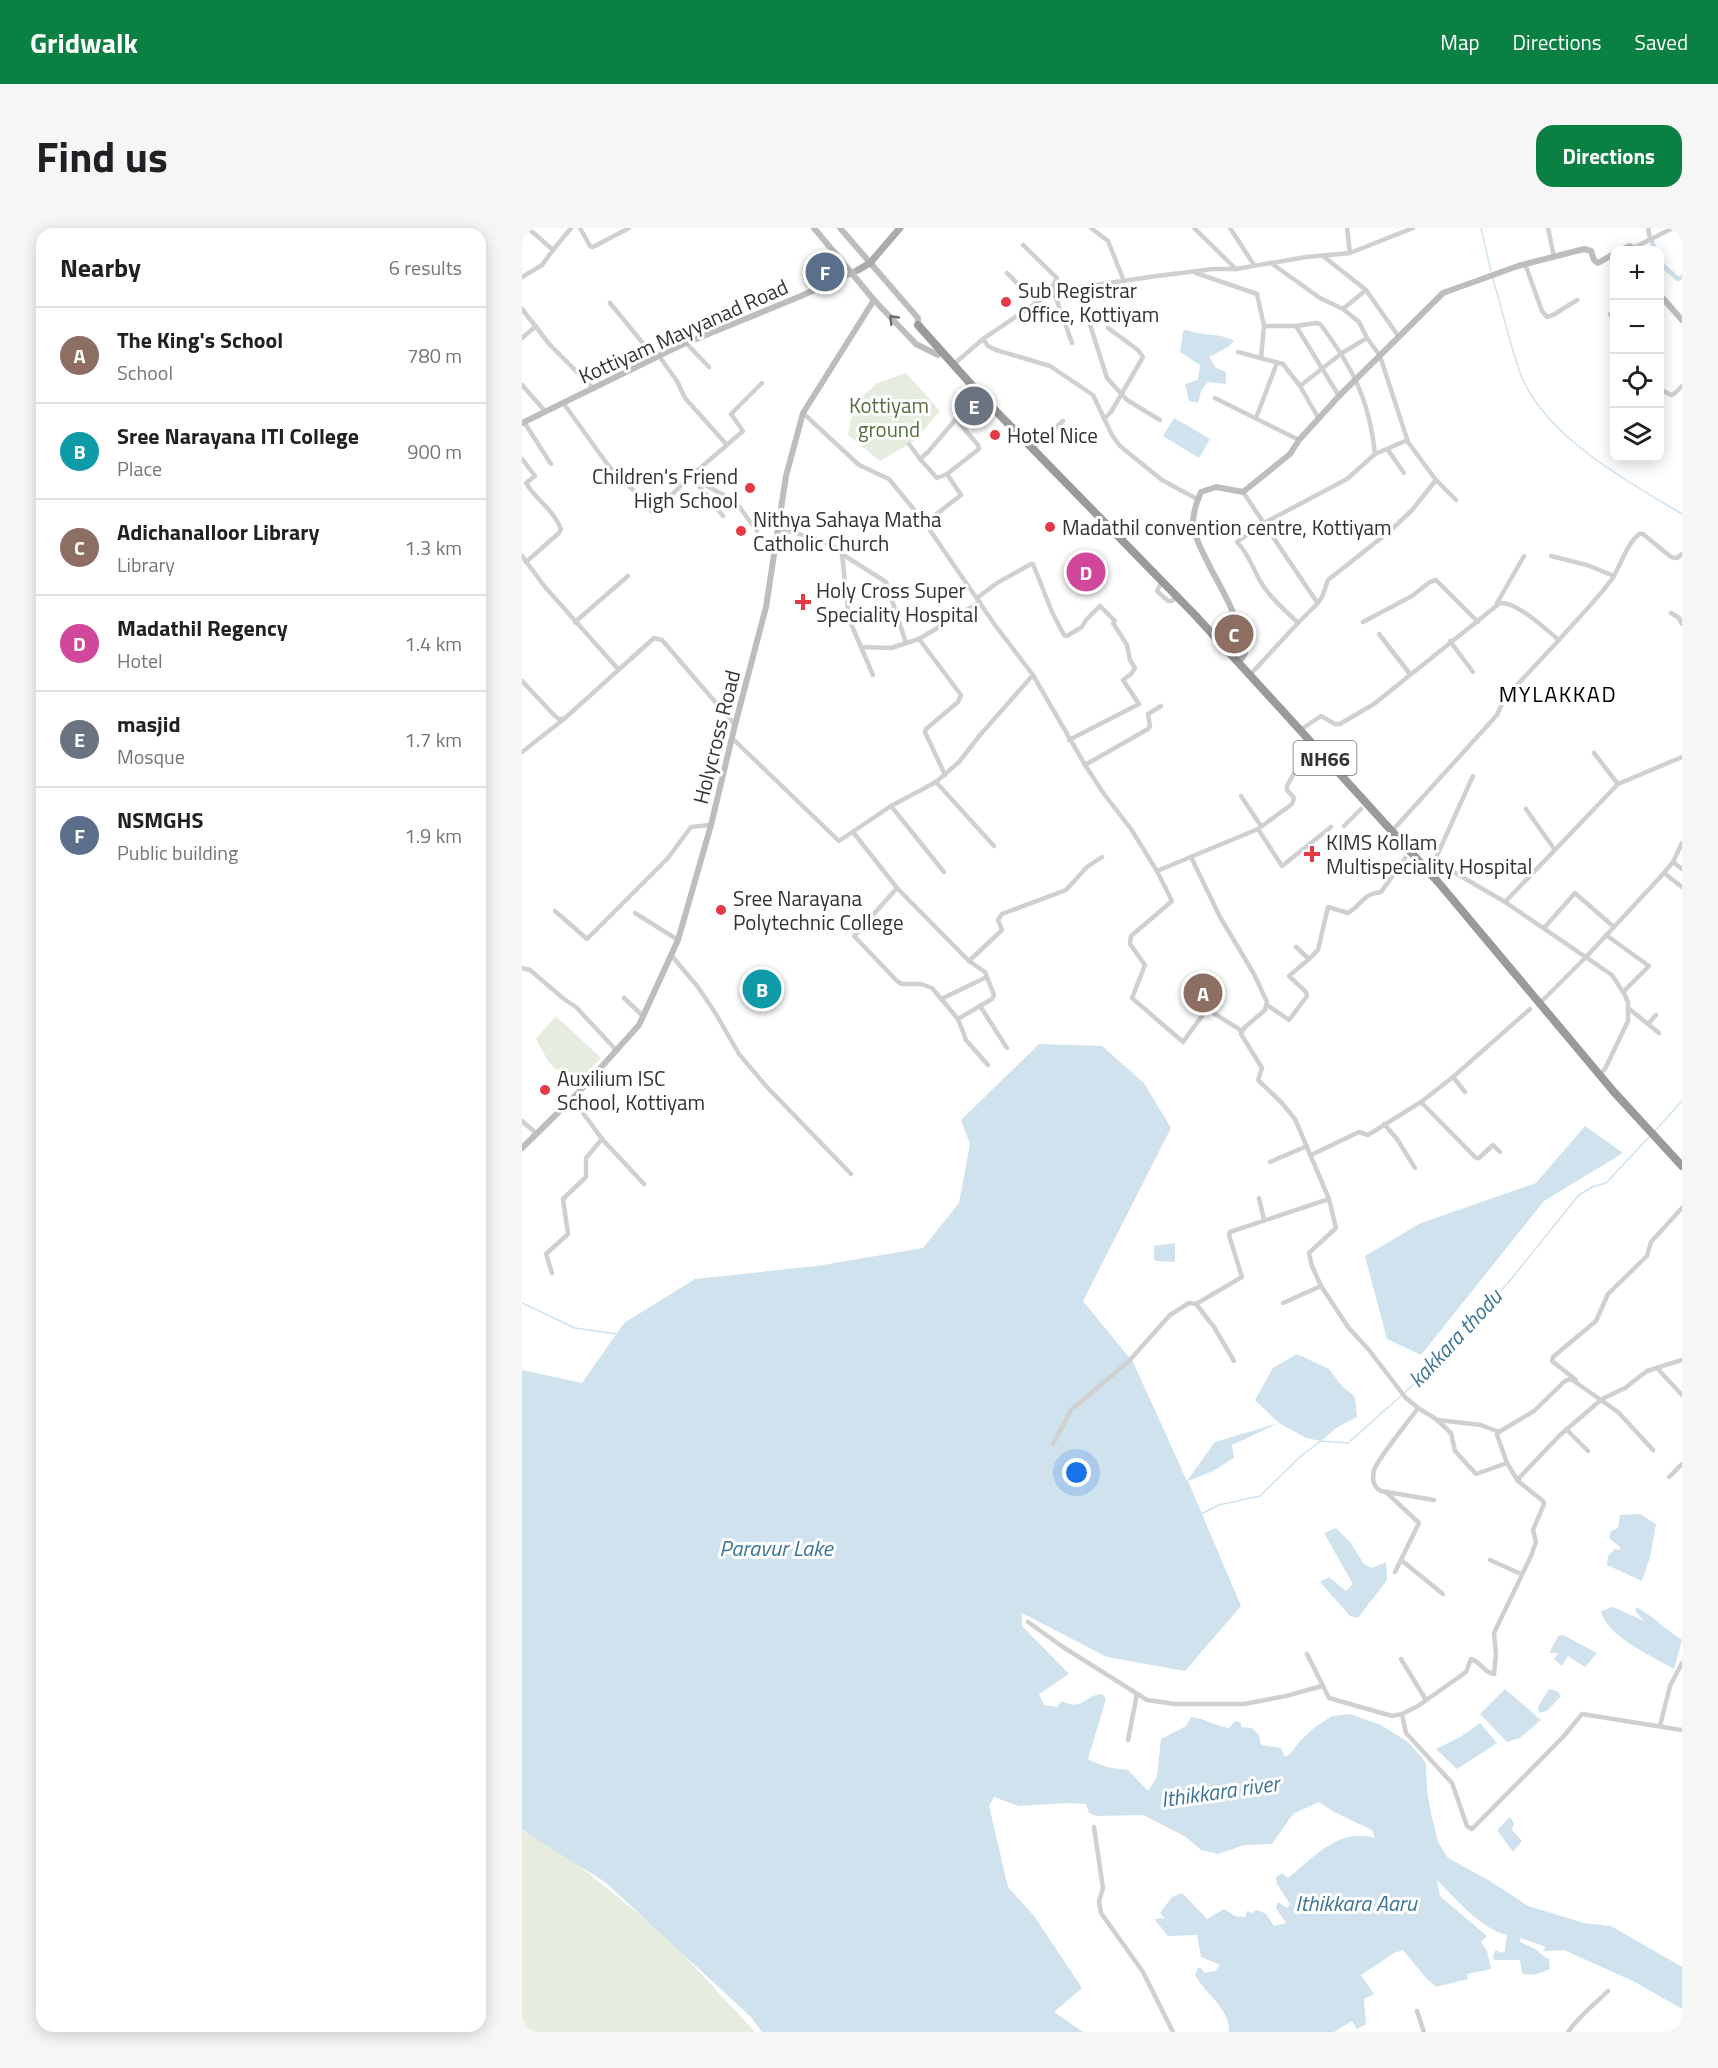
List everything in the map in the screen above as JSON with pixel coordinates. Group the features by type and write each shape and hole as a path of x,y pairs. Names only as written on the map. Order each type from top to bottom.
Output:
{"highway":[{"name":"NH66","path":"918,326 986,401 1239,663 1392,831 1599,1075 1682,1166"},
{"name":"NH66","path":"938,355 964,383 986,401"}],"main road":[{"path":"814,228 855,272 874,300 916,344 938,355"},
{"path":"840,228 918,318 918,326"},
{"path":"855,272 900,228"},
{"path":"1239,663 1245,653 1241,636 1231,609 1199,546 1195,533 1194,516 1197,499 1201,492 1209,488 1228,488 1243,492 1290,454 1299,440 1356,378 1446,290 1525,264 1586,249 1591,251 1594,260 1598,263 1610,256"},
{"name":"Kottiyam Mayyanad Road","path":"523,423 657,357 855,272"},
{"name":"Holycross Road","path":"522,1148 617,1052 639,1025 678,940 711,825 766,607 786,476 802,413 874,300"},
{"path":"1664,300 1682,320"}],"street":[{"path":"528,228 553,250"},
{"path":"522,277 542,265 571,228"},
{"path":"580,228 590,246 593,247 626,229"},
{"path":"1091,228 1108,241 1124,281"},
{"path":"1194,228 1236,269"},
{"path":"1230,228 1254,265"},
{"path":"1347,228 1350,253"},
{"path":"954,364 983,339 1054,291 1194,271 1236,269 1350,253 1413,228"},
{"path":"1548,228 1554,257"},
{"path":"1648,228 1650,239"},
{"path":"1639,246 1673,228"},
{"path":"1023,245 1057,278 1052,286 1072,343"},
{"path":"1323,256 1366,290 1399,337"},
{"path":"1271,263 1320,298 1357,319 1380,356 1408,442 1436,480 1456,500"},
{"path":"1525,264 1542,311 1547,317 1577,300"},
{"path":"1194,271 1225,284 1256,293 1264,326 1261,357"},
{"path":"1007,273 1037,303"},
{"path":"1078,287 1107,378 1135,405 1160,420"},
{"path":"1343,309 1366,290"},
{"path":"610,303 677,381 685,398 727,445"},
{"path":"522,309 550,345 594,388"},
{"path":"1264,326 1318,323 1342,353 1356,378 1373,429 1375,454"},
{"path":"522,338 536,326"},
{"path":"1296,326 1339,396"},
{"path":"1104,419 1111,412 1143,357 1138,350 1108,328"},
{"path":"1300,386 1342,353 1367,338"},
{"path":"983,339 988,346 996,350 1050,366 1093,395 1120,446 1162,480 1197,499"},
{"path":"687,344 709,368"},
{"path":"1238,352 1283,364 1300,386 1319,419"},
{"path":"1256,418 1277,363"},
{"path":"564,404 608,465 654,512 743,431 731,414 762,383"},
{"path":"522,385 545,411"},
{"path":"1664,392 1671,395 1682,386"},
{"path":"1675,393 1682,397"},
{"path":"1215,398 1299,440"},
{"path":"920,459 972,399"},
{"path":"802,413 859,465 889,479 925,523 1014,652 1033,675 1069,740 1104,794 1131,829 1157,871 1172,901 1131,936 1130,944 1145,966 1132,998 1183,1042 1207,1009 1242,1031"},
{"path":"909,444 937,478 947,474 979,449 956,419"},
{"path":"1033,448 1063,421"},
{"path":"523,423 551,464"},
{"path":"1298,622 1260,581 1245,550 1237,542 1264,523 1347,479 1375,454 1405,441 1408,442"},
{"path":"1388,450 1404,473"},
{"path":"522,459 535,476 526,483 547,507 561,529 526,562"},
{"path":"925,523 961,495 947,474"},
{"path":"691,478 723,516"},
{"path":"691,478 735,501 757,531"},
{"path":"1249,676 1317,604 1328,580 1390,531 1413,509 1436,480"},
{"path":"1243,492 1317,604"},
{"path":"777,528 831,545 886,582 906,643"},
{"path":"1392,831 1497,715 1504,699 1614,576 1639,534 1643,534 1671,557 1677,558 1682,554"},
{"path":"842,554 849,619 873,675"},
{"path":"522,556 618,669"},
{"path":"1300,730 1321,716 1335,724 1340,724 1374,704 1496,606 1511,575 1524,556"},
{"path":"1551,556 1587,565 1614,576"},
{"path":"862,647 891,648 920,639 1019,569 1033,564 1064,635 1067,636 1082,627 1100,606 1115,621 1113,623 1127,645 1128,654 1135,668 1123,680 1139,704 1069,740"},
{"path":"575,621 628,576"},
{"path":"1363,622 1412,596 1436,580 1478,622"},
{"path":"1496,606 1506,603 1533,618 1559,640"},
{"path":"1671,613 1679,618 1682,624"},
{"path":"1378,634 1410,674"},
{"path":"522,752 564,719 654,638 658,638 735,724"},
{"path":"920,639 961,695 958,702 925,732 945,775"},
{"path":"1450,641 1473,672"},
{"path":"732,738 839,841 891,806 945,775 959,762 1033,675"},
{"path":"522,681 554,715 559,719 564,719"},
{"path":"1085,765 1148,729 1150,726 1148,714 1161,706"},
{"path":"1157,871 1260,827 1294,802 1287,786 1307,749"},
{"path":"1594,753 1618,784"},
{"path":"1504,902 1618,784 1682,757"},
{"path":"1429,873 1473,776"},
{"path":"936,782 994,846"},
{"path":"1240,796 1282,866 1331,827"},
{"path":"891,806 944,872"},
{"path":"1344,826 1361,809"},
{"path":"1526,809 1555,850"},
{"path":"555,911 587,939 668,858 691,827 711,825"},
{"path":"853,832 897,888 969,961 985,972 994,996 958,1019"},
{"path":"1539,1004 1664,873 1673,862 1682,843"},
{"path":"969,961 1002,930 998,920 1002,914 1066,890 1087,867 1102,857"},
{"path":"1191,858 1220,917 1254,974 1267,1005 1286,1020 1291,1019 1307,996 1306,992 1289,976 1318,950 1328,907 1348,913 1358,907 1369,894 1380,892 1405,858"},
{"path":"1435,861 1504,902 1612,975 1624,991 1628,1021 1605,1069 1599,1075"},
{"path":"1673,862 1682,869"},
{"path":"1664,873 1682,887"},
{"path":"897,888 854,936 897,981 902,984 927,985 958,1019 966,1040 988,1065"},
{"path":"1544,928 1575,893 1614,927"},
{"path":"635,913 678,940"},
{"path":"1606,935 1649,966 1624,991"},
{"path":"1296,947 1308,959"},
{"path":"671,955 698,987 739,1054 766,1086 851,1174"},
{"path":"868,960 873,956"},
{"path":"522,968 530,970 576,1007 617,1052"},
{"path":"941,999 987,977"},
{"path":"624,998 644,1016"},
{"path":"1267,1005 1242,1031 1242,1037 1262,1068 1258,1080 1295,1119 1329,1199 1336,1228 1309,1253 1312,1266 1322,1286 1348,1327 1369,1350 1398,1390 1418,1408 1438,1420 1452,1435 1456,1453 1476,1474 1507,1463"},
{"path":"981,1006 1007,1048"},
{"path":"1628,1008 1659,1033"},
{"path":"1311,1155 1359,1132 1368,1135 1421,1102 1454,1077 1530,1009"},
{"path":"1648,1024 1656,1015"},
{"path":"1454,1077 1465,1092"},
{"path":"572,1098 602,1139 644,1184"},
{"path":"1421,1102 1476,1158 1493,1145 1500,1152"},
{"path":"522,1121 537,1134"},
{"path":"1384,1124 1397,1138 1415,1168"},
{"path":"552,1273 546,1254 568,1234 563,1199 586,1177 586,1158 602,1139"},
{"path":"1270,1162 1307,1146"},
{"path":"1258,1198 1264,1220"},
{"path":"1053,1444 1071,1410 1128,1362 1170,1315 1189,1303 1196,1304 1242,1277 1230,1234 1264,1220 1329,1199"},
{"path":"1653,1450 1618,1412 1552,1361 1553,1357 1596,1321 1608,1294 1647,1256 1651,1242 1682,1208"},
{"path":"1677,1213 1682,1221"},
{"path":"1283,1303 1322,1286"},
{"path":"1196,1304 1214,1327 1234,1361"},
{"path":"1518,1481 1566,1429 1602,1399 1626,1388 1642,1373 1682,1360"},
{"path":"1657,1368 1682,1395"},
{"path":"1307,1654 1327,1696 1336,1701 1387,1715 1402,1714 1426,1700 1466,1671 1471,1659 1494,1674 1496,1654 1494,1633 1502,1621 1534,1546 1533,1530 1544,1504 1518,1481 1507,1463 1497,1435 1534,1411 1565,1382 1571,1379 1576,1380"},
{"path":"1418,1408 1376,1466 1375,1486 1381,1491 1434,1500"},
{"path":"1438,1420 1481,1425 1499,1432"},
{"path":"1566,1429 1588,1451"},
{"path":"1669,1477 1682,1464"},
{"path":"1386,1492 1419,1523 1395,1572"},
{"path":"1401,1560 1443,1594"},
{"path":"1491,1560 1521,1574"},
{"path":"1028,1622 1147,1700 1175,1704 1244,1704 1322,1686"},
{"path":"1401,1659 1426,1700"},
{"path":"1660,1726 1670,1686 1682,1663"},
{"path":"1128,1740 1137,1694"},
{"path":"1402,1714 1406,1733 1450,1780 1467,1826 1472,1829 1563,1737 1582,1714 1682,1730"},
{"path":"1094,1827 1103,1888 1099,1901 1101,1913 1143,1972 1173,2032"},
{"path":"1568,2032 1579,2017 1608,1991"},
{"path":"1417,2011 1424,2032"}],"green space":[{"name":"Kottiyam ground","path":"906,373 940,411 914,441 880,461 848,435 854,404 877,383"},
{"path":"556,1016 601,1058 573,1086 566,1075 555,1069 548,1061 536,1039"},
{"path":"522,1831 567,1856 666,1936 755,2032 522,2032"}],"water":[{"path":"1183,331 1234,341 1228,347 1209,357 1216,368 1226,372 1226,384 1208,382 1201,391 1198,403 1189,401 1185,384 1198,380 1200,365 1180,352"},
{"path":"1174,418 1210,439 1199,458 1163,436"},
{"name":"Paravur Lake","path":"1039,1044 1102,1046 1144,1083 1171,1128 1083,1301 1133,1362 1187,1481 1215,1442 1279,1423 1232,1445 1234,1458 1213,1471 1188,1481 1241,1606 1185,1671 1107,1657 1022,1613 1022,1626 1069,1674 1039,1694 1044,1705 1057,1707 1062,1701 1075,1705 1102,1694 1106,1699 1088,1759 1107,1767 1128,1770 1148,1791 1157,1777 1161,1739 1186,1726 1191,1717 1229,1728 1235,1721 1241,1723 1241,1727 1252,1728 1259,1735 1261,1745 1281,1748 1285,1757 1315,1727 1332,1716 1350,1714 1381,1725 1408,1742 1426,1764 1431,1813 1438,1842 1448,1858 1490,1881 1528,1906 1584,1923 1611,1926 1682,1967 1682,2009 1635,1982 1564,1950 1543,1951 1546,1947 1521,1938 1519,1941 1549,1959 1550,1969 1529,1975 1522,1973 1520,1960 1494,1960 1493,1955 1496,1950 1501,1953 1505,1951 1507,1935 1497,1932 1478,1920 1437,1880 1440,1896 1487,1936 1481,1942 1487,1951 1491,1969 1467,1974 1468,1979 1436,1987 1403,1950 1394,1953 1361,1975 1374,1994 1364,1999 1366,2024 1357,2029 1352,2021 1334,2032 1229,2032 1229,2024 1222,2009 1195,1975 1198,1968 1205,1973 1215,1971 1220,1965 1201,1957 1197,1935 1168,1936 1154,1919 1165,1918 1160,1913 1172,1897 1182,1893 1207,1919 1224,1909 1235,1916 1245,1917 1247,1911 1251,1913 1258,1910 1266,1914 1274,1926 1286,1923 1276,1908 1278,1902 1287,1908 1290,1904 1277,1884 1276,1877 1282,1873 1288,1878 1317,1853 1339,1840 1362,1836 1375,1838 1372,1830 1334,1812 1319,1802 1293,1814 1272,1844 1244,1845 1218,1854 1201,1850 1186,1837 1143,1815 1097,1816 1089,1813 1086,1804 1019,1806 994,1797 989,1806 1008,1887 1034,1916 1082,1988 1054,2012 1083,2032 762,2032 751,2017 605,1882 522,1830 522,1370 582,1383 624,1323 695,1279 817,1266 923,1248 959,1203 970,1144 961,1120"},
{"path":"1585,1126 1623,1153 1544,1201 1421,1355 1387,1339 1365,1256 1421,1223 1536,1183"},
{"path":"1175,1243 1175,1262 1154,1259 1154,1246"},
{"path":"1297,1354 1329,1369 1342,1386 1355,1397 1357,1417 1336,1428 1321,1441 1306,1438 1279,1423 1255,1400 1273,1368"},
{"path":"1640,1514 1656,1524 1650,1557 1642,1581 1607,1565 1608,1556 1615,1549 1620,1550 1620,1547 1609,1538 1611,1531 1618,1528 1620,1515"},
{"path":"1336,1528 1350,1542 1364,1564 1372,1568 1386,1562 1387,1580 1358,1618 1350,1616 1320,1582 1329,1577 1346,1591 1353,1584 1324,1533"},
{"path":"1613,1607 1644,1621 1636,1612 1636,1607 1682,1640 1674,1669 1631,1644 1611,1629 1601,1611"},
{"path":"1563,1635 1597,1653 1585,1667 1568,1656 1562,1666 1554,1659 1558,1653 1549,1653 1558,1636"},
{"path":"1505,1689 1541,1720 1520,1738 1507,1742 1480,1714"},
{"path":"1549,1689 1557,1691 1561,1696 1547,1711 1539,1713 1538,1707"},
{"path":"1480,1723 1497,1743 1457,1769 1436,1749 1462,1736"},
{"path":"1510,1817 1514,1823 1512,1830 1522,1841 1513,1852 1497,1830"}],"waterway":[{"name":"kakkara thodu","path":"1481,228 1491,271"},
{"path":"1650,236 1654,246"},
{"path":"1664,267 1678,279 1682,277"},
{"name":"kakkara thodu","path":"1492,277 1521,375 1533,397 1549,418 1590,455 1682,514"},
{"name":"kakkara thodu","path":"1654,1132 1682,1101"},
{"name":"kakkara thodu","path":"1201,1514 1219,1505 1260,1496 1302,1455 1321,1441 1348,1443 1440,1361 1464,1329 1508,1283 1578,1196 1592,1187 1606,1183 1649,1137"},
{"path":"522,1303 575,1328 617,1334"}],"place":[{"name":"NSMGHS","path":"825,272"},
{"name":"Sub Registrar Office, Kottiyam","path":"1006,302"},
{"name":"masjid","path":"974,406"},
{"name":"Hotel Nice","path":"995,435"},
{"name":"Children's Friend High School","path":"750,488"},
{"name":"Madathil convention centre, Kottiyam","path":"1050,527"},
{"name":"Nithya Sahaya Matha Catholic Church","path":"741,531"},
{"name":"Madathil Regency","path":"1086,572"},
{"name":"Holy Cross Super Speciality Hospital","path":"803,602"},
{"name":"Adichanalloor Library","path":"1234,634"},
{"name":"KIMS Kollam Multispeciality Hospital","path":"1312,854"},
{"name":"Sree Narayana Polytechnic College","path":"721,910"},
{"name":"Sree Narayana ITI College","path":"762,989"},
{"name":"The King's School","path":"1203,993"},
{"name":"Auxilium ISC School, Kottiyam","path":"545,1090"}],"district":[{"name":"MYLAKKAD","path":"1558,694"}],"water label":[{"name":"Ithikkara river","path":"1220,1791"},
{"name":"Ithikkara Aaru","path":"1356,1903"}]}
